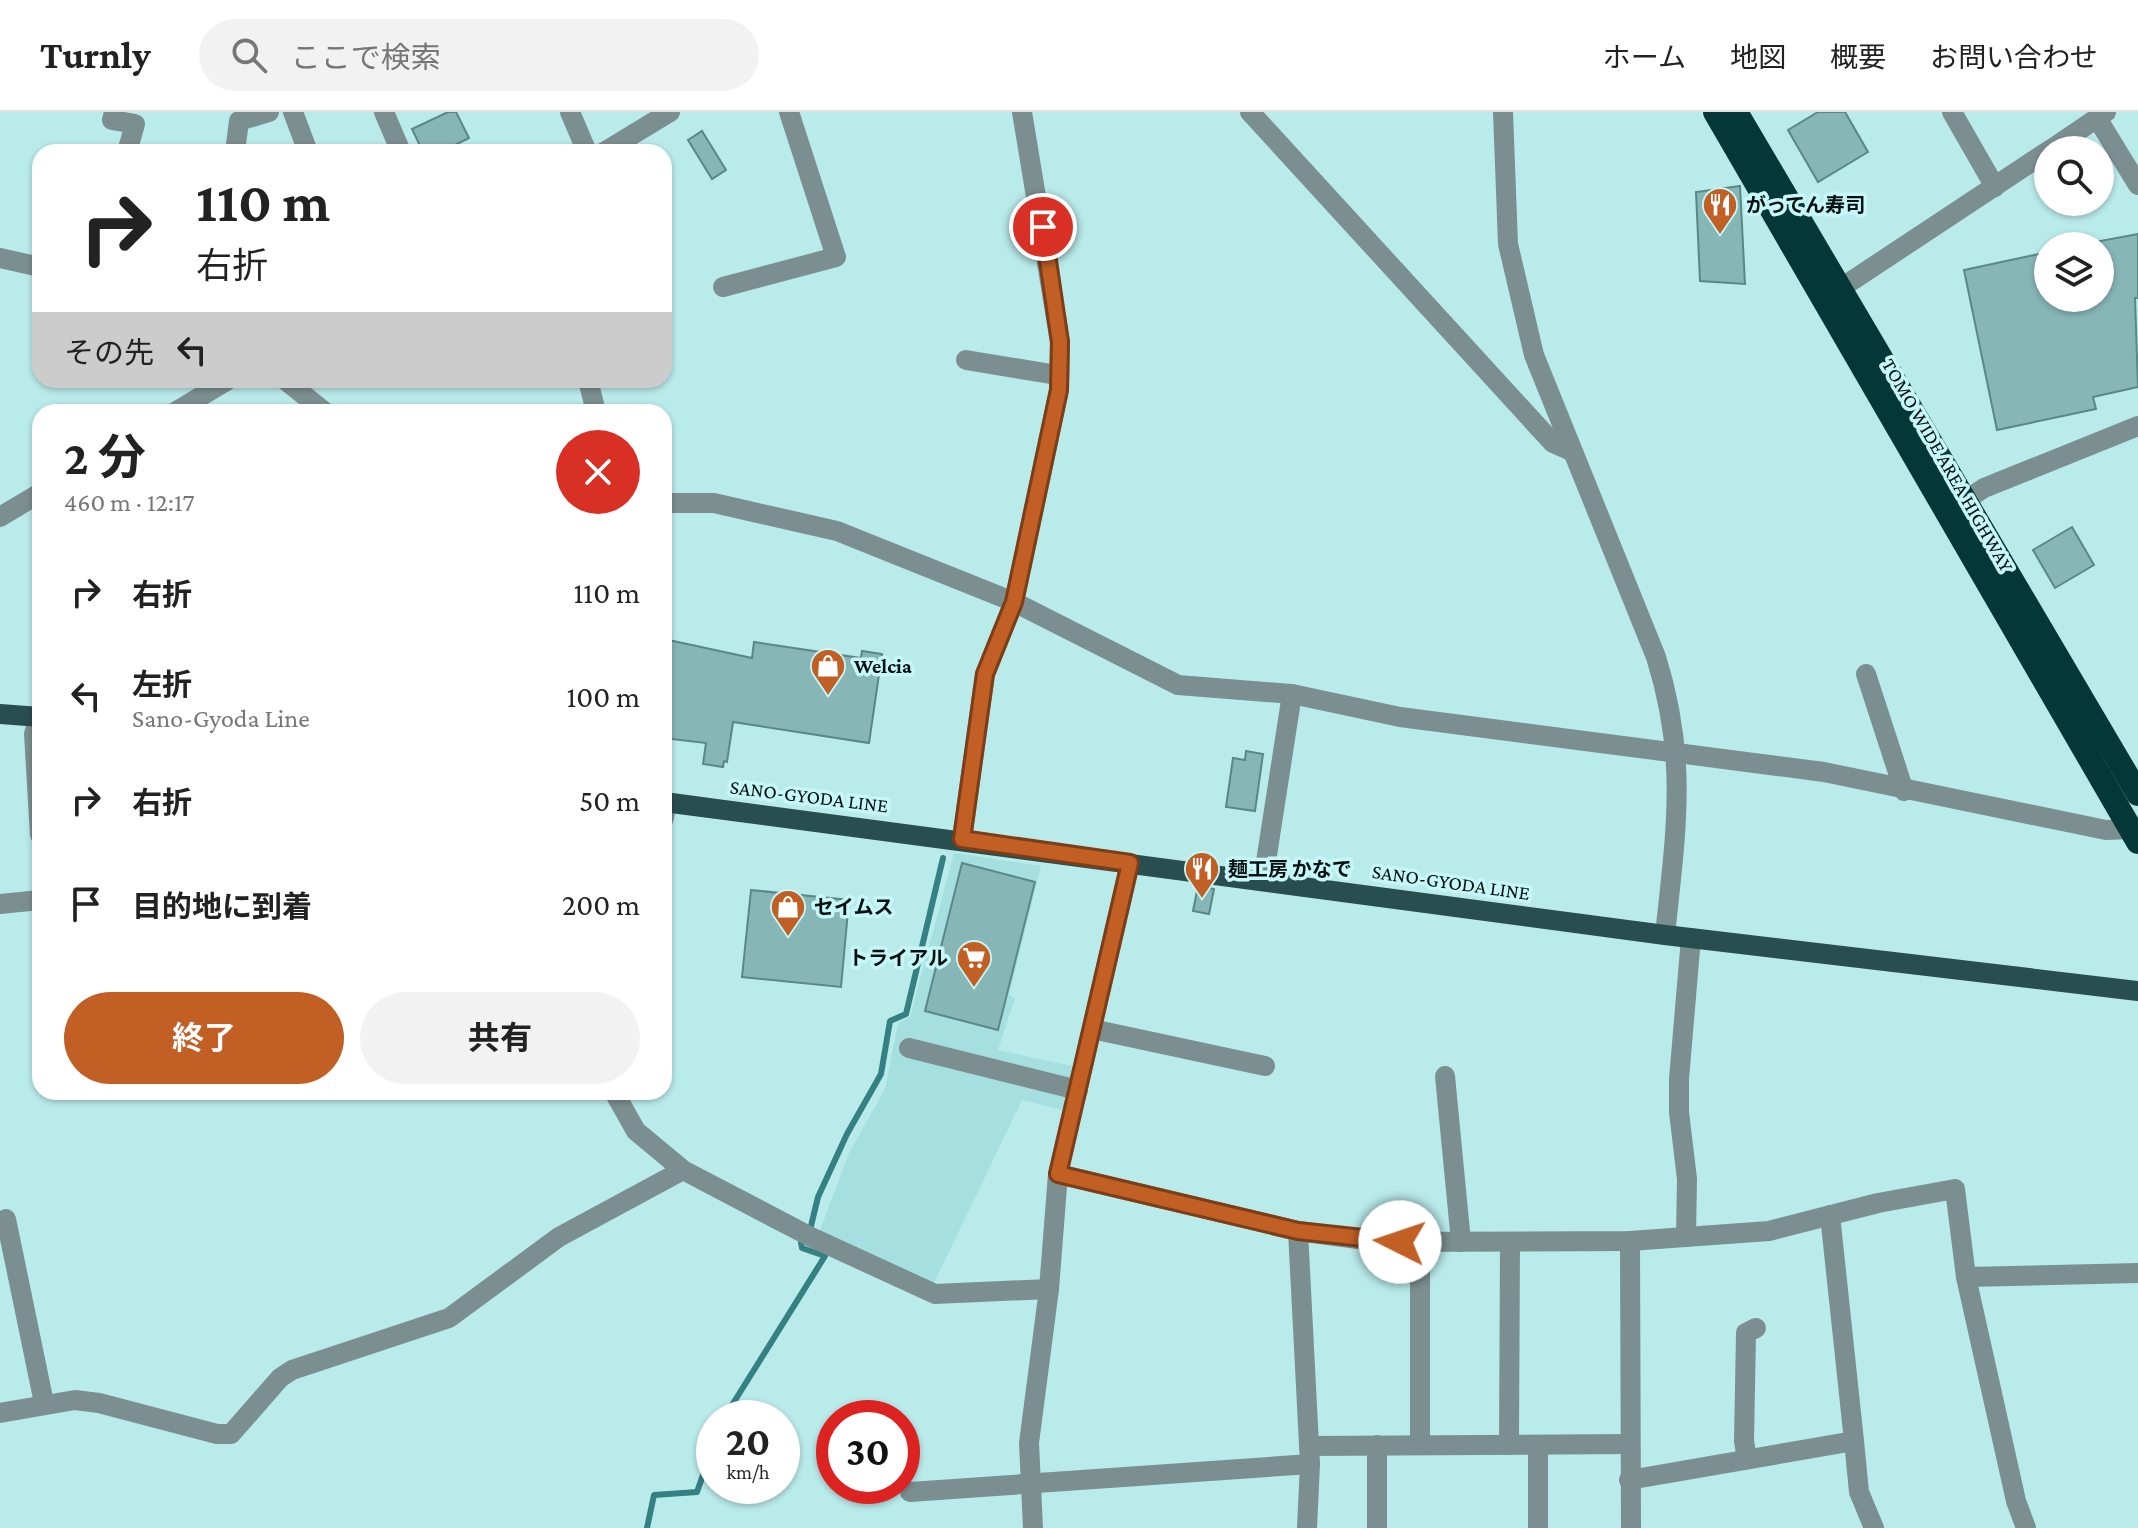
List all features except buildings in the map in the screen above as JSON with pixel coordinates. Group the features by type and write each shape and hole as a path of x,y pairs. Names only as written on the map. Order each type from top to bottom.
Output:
{"highway":[{"name":"TOMO WIDE AREA HIGHWAY","path":"1715,112 2134,835"},
{"name":"TOMO WIDE AREA HIGHWAY","path":"1736,112 2138,794"}],"main road":[{"path":"0,714 32,716"},
{"name":"SANO-GYODA LINE","path":"672,808 962,839 1665,935 2138,991"}],"street":[{"path":"114,112 112,120 135,124 129,144"},
{"path":"236,144 239,121 269,112"},
{"path":"293,112 305,144"},
{"path":"384,112 398,144"},
{"path":"570,112 584,144"},
{"path":"617,144 670,112"},
{"path":"723,287 836,257 789,112"},
{"path":"962,839 985,674 1014,602 1059,390 1060,342 1022,112"},
{"path":"1250,112 1553,443 1573,452"},
{"path":"1503,112 1508,244 1534,355 1656,657 1672,707 1677,751 1678,811 1665,935"},
{"path":"1952,112 1995,187"},
{"path":"2071,136 2102,115 2138,185"},
{"path":"1841,288 2034,161"},
{"path":"0,258 32,265"},
{"path":"966,360 1057,375"},
{"path":"188,404 215,388"},
{"path":"295,388 315,404"},
{"path":"1966,500 1984,488 2138,426"},
{"path":"0,517 32,498"},
{"path":"672,503 714,503 837,531 1014,602 1178,685 1292,694 1400,717 1824,772 1904,791 2134,835"},
{"path":"1866,674 1904,791"},
{"path":"1263,881 1292,694"},
{"path":"1033,1528 1030,1481 1032,1399 1049,1289 1058,1174 1130,863"},
{"path":"0,904 32,901"},
{"path":"1686,1237 1687,1179 1679,1112 1679,1079 1691,938"},
{"path":"1092,1029 1265,1066"},
{"path":"909,1048 1078,1090"},
{"path":"1445,1076 1461,1242"},
{"path":"619,1100 636,1131 683,1170 811,1237 935,1294 1049,1289"},
{"path":"0,1413 44,1403 99,1403 217,1434 231,1434 280,1378 292,1370 449,1318 559,1237 683,1170"},
{"path":"1058,1174 1298,1231 1380,1242 1630,1241 1769,1231 1955,1189 1966,1277 2016,1501 2026,1528"},
{"path":"1830,1215 1859,1492 1874,1528"},
{"path":"6,1219 44,1403"},
{"path":"1298,1231 1310,1455 1307,1528"},
{"path":"1630,1241 1631,1528"},
{"path":"1420,1242 1420,1445"},
{"path":"1509,1445 1510,1242"},
{"path":"1966,1277 2138,1273"},
{"path":"1747,1459 1744,1441 1746,1333 1756,1328"},
{"path":"1629,1480 1854,1441"},
{"path":"920,1491 1310,1455 1377,1445 1630,1444"},
{"path":"1377,1445 1377,1528"},
{"path":"1538,1445 1538,1528"}],"shaded area":[{"path":"954,853 1041,866 1009,995 1015,998 998,1050 1076,1067 1067,1111 1022,1100 934,1283 819,1233 849,1153 885,1089 898,1023 910,1017"}],"waterway":[{"path":"811,1226 818,1197 847,1134 881,1074 890,1021 906,1014 943,858"},
{"path":"735,1400 825,1256 802,1248 801,1243"},
{"path":"647,1528 654,1495 696,1492"}],"place":[{"name":"がってん寿司","path":"1720,236"},
{"name":"Welcia","path":"828,697"},
{"name":"麺工房 かなで","path":"1202,900"},
{"name":"セイムス","path":"788,938"},
{"name":"トライアル","path":"974,989"}],"route":[{"path":"1043,227 1060,342 1059,390 1014,602 985,674 962,839 1130,863 1058,1174 1298,1231 1400,1242"}]}
